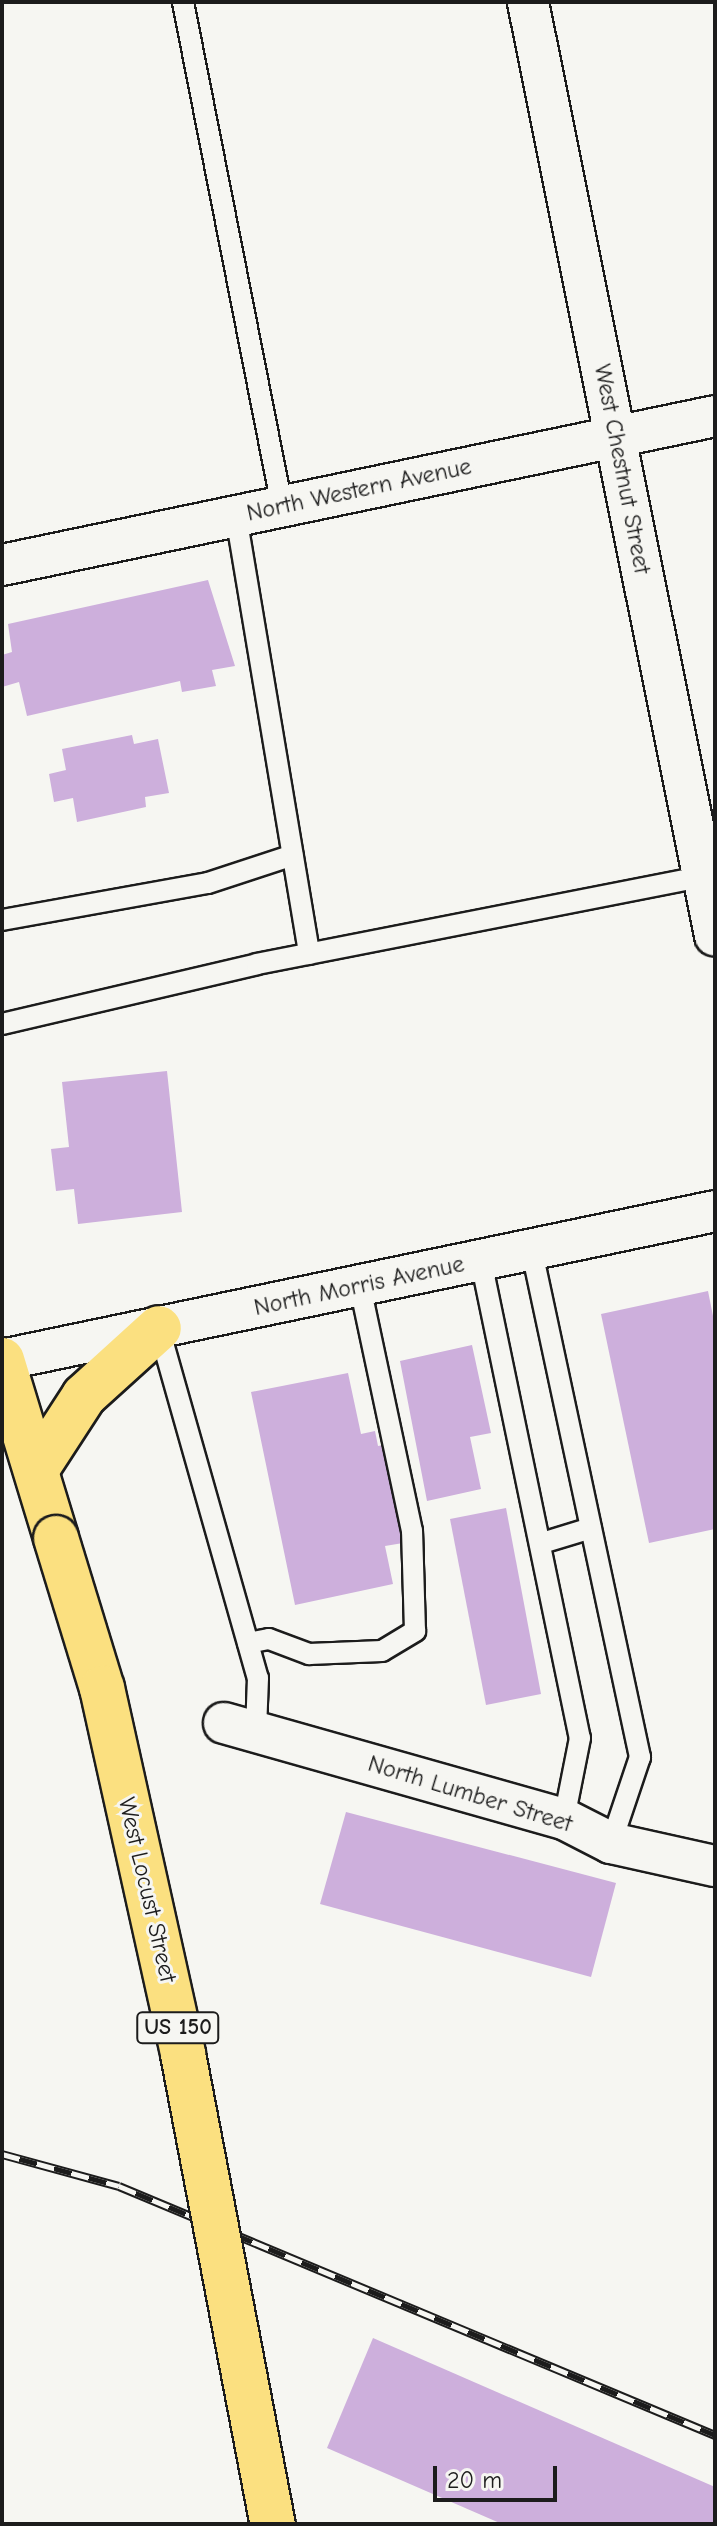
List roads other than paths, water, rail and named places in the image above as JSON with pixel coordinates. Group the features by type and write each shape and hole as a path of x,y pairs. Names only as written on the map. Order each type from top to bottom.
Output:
{"main road":[{"path":"36,1470 84,1396 159,1328"},
{"name":"West Locust Street","path":"2,1360 102,1688 183,2054 273,2524"}],"street":[{"name":"West Chestnut Street","path":"528,2 615,437 709,876 715,935"},
{"name":"North Western Avenue","path":"2,565 715,416"},
{"name":"North Morris Avenue","path":"2,1360 715,1211"},
{"name":"North Lumber Street","path":"240,1727 564,1819 611,1843 715,1866"}],"lane":[{"path":"183,2 282,506"},
{"path":"236,516 309,954"},
{"path":"2,920 208,883 293,855"},
{"path":"2,1024 309,954 709,876"},
{"path":"531,1247 640,1757 611,1843"},
{"path":"481,1261 542,1543 580,1738 564,1819"},
{"path":"248,1643 269,1639 309,1654 382,1651 415,1631 412,1531 360,1286"},
{"path":"159,1328 258,1678 240,1727"},
{"path":"542,1543 591,1528"}],"railway":[{"path":"2,2154 119,2186 715,2435"}]}
